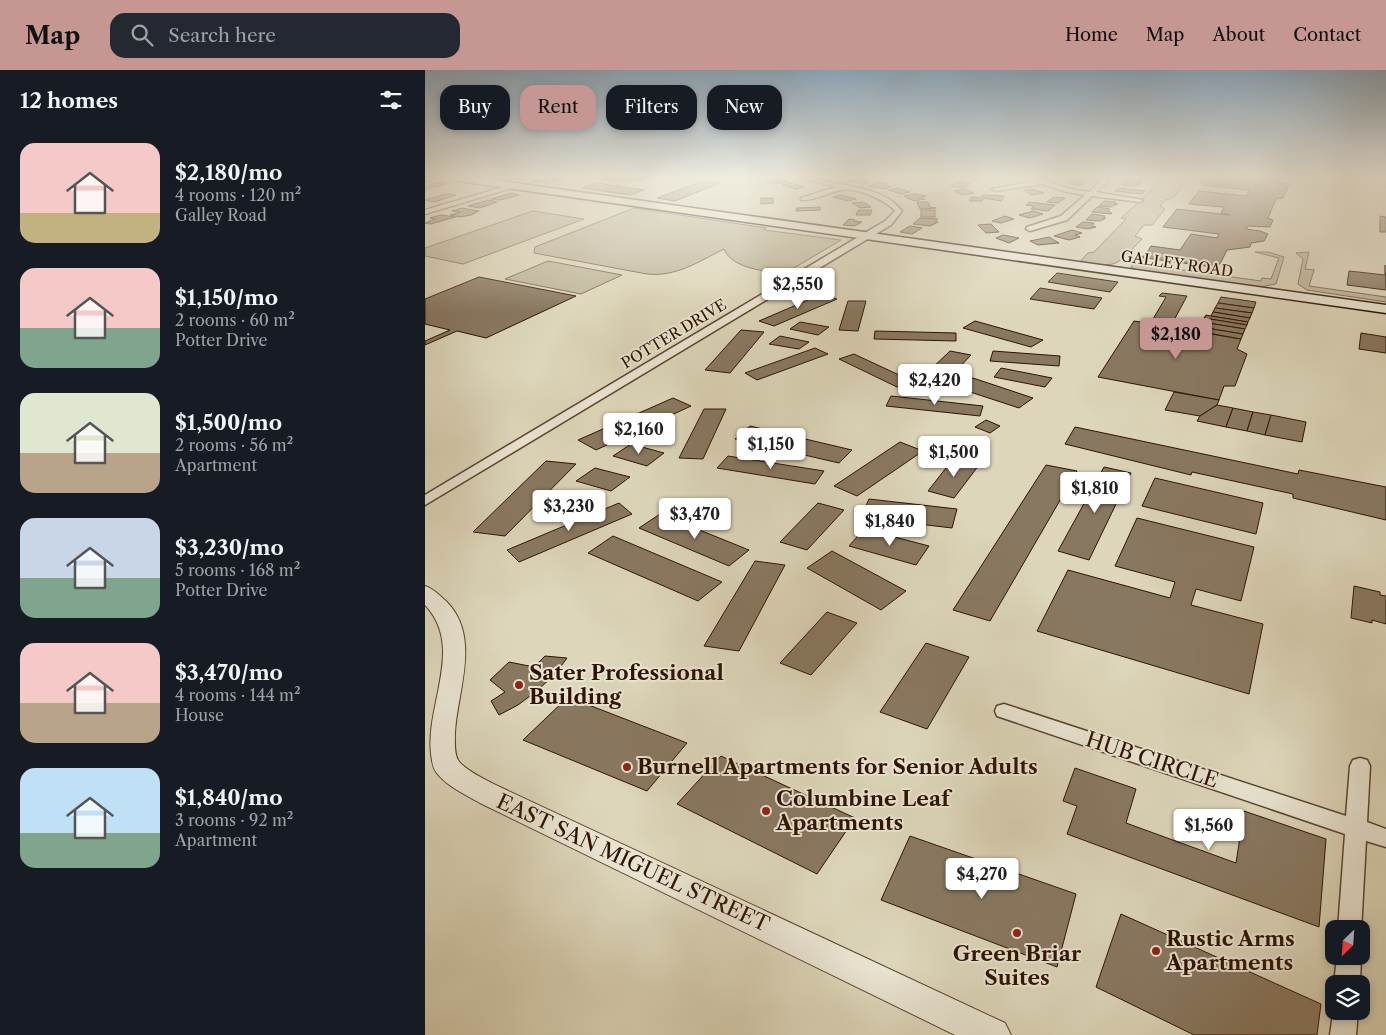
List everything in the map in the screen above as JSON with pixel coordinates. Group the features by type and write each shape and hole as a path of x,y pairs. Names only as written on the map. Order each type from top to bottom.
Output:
{"main road":[{"name":"GALLEY ROAD","path":"774,223 1386,309"}],"street":[{"name":"POTTER DRIVE","path":"425,501 887,223"},
{"path":"1030,229 1048,223"},
{"name":"EAST SAN MIGUEL STREET","path":"425,594 442,611 448,624 450,637 433,695 430,715 431,733 437,752 446,765 466,782 993,1035"},
{"name":"HUB CIRCLE","path":"1004,711 1386,838"},
{"path":"1352,920 1360,766"},
{"path":"1343,1035 1344,1020"}],"shaded area":[{"path":"498,223 573,223 463,264 425,256 425,248"},
{"path":"596,223 733,223 766,228 764,230 841,240 784,274 742,265 728,256 724,249 687,268 668,273 647,274 534,253 535,247"},
{"path":"1122,223 1154,223 1152,225 1144,225 1135,236 1142,239 1127,255 1116,263 1103,265 1080,262 1088,253 1094,252"},
{"path":"1255,252 1268,252 1284,257 1276,284 1259,287 1139,271 1131,267 1138,257 1145,258 1143,262 1149,263 1148,265 1261,281 1262,278 1271,279 1279,258"},
{"path":"1309,252 1305,269 1314,270 1309,286 1386,297 1386,302 1307,290 1298,284 1303,259 1296,253"},
{"path":"548,261 622,275 581,294 505,279"}],"building":[{"path":"845,223 860,223 854,226 843,225"},
{"path":"914,223 936,223 930,226"},
{"path":"1082,223 1094,223 1092,226 1096,227 1088,229 1076,227"},
{"path":"1166,223 1272,223 1270,227 1248,226 1246,229 1268,234 1264,241 1251,243 1250,247 1227,250 1220,264 1206,266 1138,257 1145,256 1151,246 1180,250 1191,234 1217,238 1219,234 1163,227"},
{"path":"1380,223 1386,223 1386,232 1380,232"},
{"path":"991,224 999,232 986,233 978,225"},
{"path":"910,226 922,228 912,234 900,232"},
{"path":"1072,230 1082,233 1075,235 1080,237 1069,240 1054,236"},
{"path":"1003,235 1019,238 1009,243 996,238"},
{"path":"1049,237 1059,243 1038,245 1030,241"},
{"path":"1385,265 1386,290 1347,285 1349,271 1385,275"},
{"path":"1057,273 1118,282 1110,292 1048,282"},
{"path":"479,277 576,296 486,338 457,331 425,345 425,341 450,330 425,324 425,299"},
{"path":"1040,288 1102,298 1094,309 1030,299"},
{"path":"1162,293 1187,296 1173,322 1153,319 1166,297 1159,296"},
{"path":"822,294 837,299 774,326 759,321"},
{"path":"1221,297 1256,302 1254,308 1218,303"},
{"path":"848,301 866,301 858,331 839,330"},
{"path":"1218,303 1254,308 1252,313 1215,308"},
{"path":"1215,308 1252,313 1250,318 1213,312"},
{"path":"1213,312 1250,318 1248,322 1211,316"},
{"path":"1206,315 1248,322 1247,325 1204,318"},
{"path":"1204,318 1247,325 1245,329 1202,322"},
{"path":"975,321 1043,340 1031,347 963,328"},
{"path":"1134,321 1241,339 1237,349 1247,354 1235,386 1224,386 1219,400 1098,377"},
{"path":"800,322 829,327 818,335 790,329"},
{"path":"1202,322 1245,329 1243,334 1200,327"},
{"path":"1200,327 1243,334 1241,339 1197,331"},
{"path":"741,330 764,332 730,373 705,370"},
{"path":"875,331 956,333 956,341 874,339"},
{"path":"1361,333 1386,337 1386,353 1359,349"},
{"path":"780,336 809,342 799,349 769,344"},
{"path":"815,348 828,354 757,380 745,373"},
{"path":"950,351 971,355 951,376 929,371"},
{"path":"993,351 1060,356 1059,366 990,361"},
{"path":"854,354 912,381 897,387 839,359"},
{"path":"1001,368 1052,378 1045,387 994,377"},
{"path":"973,378 1033,398 1019,408 958,388"},
{"path":"1174,392 1219,400 1217,405 1200,416 1165,410"},
{"path":"891,396 983,406 980,416 886,406"},
{"path":"673,398 691,406 596,450 578,440"},
{"path":"1217,405 1233,408 1226,427 1197,421 1200,416"},
{"path":"1233,408 1253,412 1247,431 1226,427"},
{"path":"704,409 726,409 703,459 679,458"},
{"path":"1253,412 1271,415 1265,435 1247,431"},
{"path":"1271,415 1306,422 1302,442 1265,435"},
{"path":"986,420 1000,426 990,433 975,427"},
{"path":"750,426 852,450 839,463 735,439"},
{"path":"1075,427 1298,474 1299,470 1386,487 1386,520 1293,498 1293,494 1192,472 1191,475 1065,444"},
{"path":"900,442 923,451 857,496 834,486"},
{"path":"631,444 664,453 647,466 613,456"},
{"path":"728,456 824,471 815,484 717,468"},
{"path":"953,459 979,465 954,498 928,491"},
{"path":"546,461 576,464 505,536 473,532"},
{"path":"1046,465 1077,471 990,621 953,610"},
{"path":"1104,467 1131,473 1089,560 1058,551"},
{"path":"595,468 630,477 611,491 576,481"},
{"path":"1155,478 1263,503 1256,534 1142,506"},
{"path":"869,499 957,509 952,528 861,517"},
{"path":"619,503 632,514 519,562 507,550"},
{"path":"818,503 844,510 807,550 780,542"},
{"path":"660,514 749,550 729,566 639,528"},
{"path":"1137,518 1254,547 1241,601 1196,589 1191,605 1263,624 1249,694 1037,631 1068,570 1170,598 1175,582 1115,566"},
{"path":"864,529 929,546 916,565 849,546"},
{"path":"613,536 722,582 698,601 588,553"},
{"path":"832,551 906,591 881,610 807,568"},
{"path":"755,561 785,565 739,651 704,646"},
{"path":"1354,586 1380,592 1380,595 1386,596 1386,624 1372,620 1372,623 1351,618"},
{"path":"827,612 857,623 811,675 780,663"},
{"path":"926,643 969,657 927,729 880,712"},
{"name":"Sater Professional Building","path":"545,656 567,658 556,673 538,690 518,705 499,715 491,701 505,692 490,680 509,662 534,667"},
{"name":"Burnell Apartments for Senior Adults","path":"568,697 687,743 647,791 523,740"},
{"name":"Columbine Leaf Apartments","path":"721,756 855,818 817,874 677,804"},
{"path":"1075,768 1136,789 1126,823 1236,863 1244,811 1326,839 1319,927 1067,834 1077,806 1063,801"},
{"name":"Green Briar Suites","path":"910,836 1076,894 1057,967 881,900"},
{"name":"Rustic Arms Apartments","path":"1121,914 1321,1004 1317,1035 1194,1035 1096,987"}],"place":[{"name":"Sater Professional Building","path":"519,685"},
{"name":"Burnell Apartments for Senior Adults","path":"627,767"},
{"name":"Columbine Leaf Apartments","path":"766,811"},
{"name":"Green Briar Suites","path":"1017,933"},
{"name":"Rustic Arms Apartments","path":"1156,951"}]}
